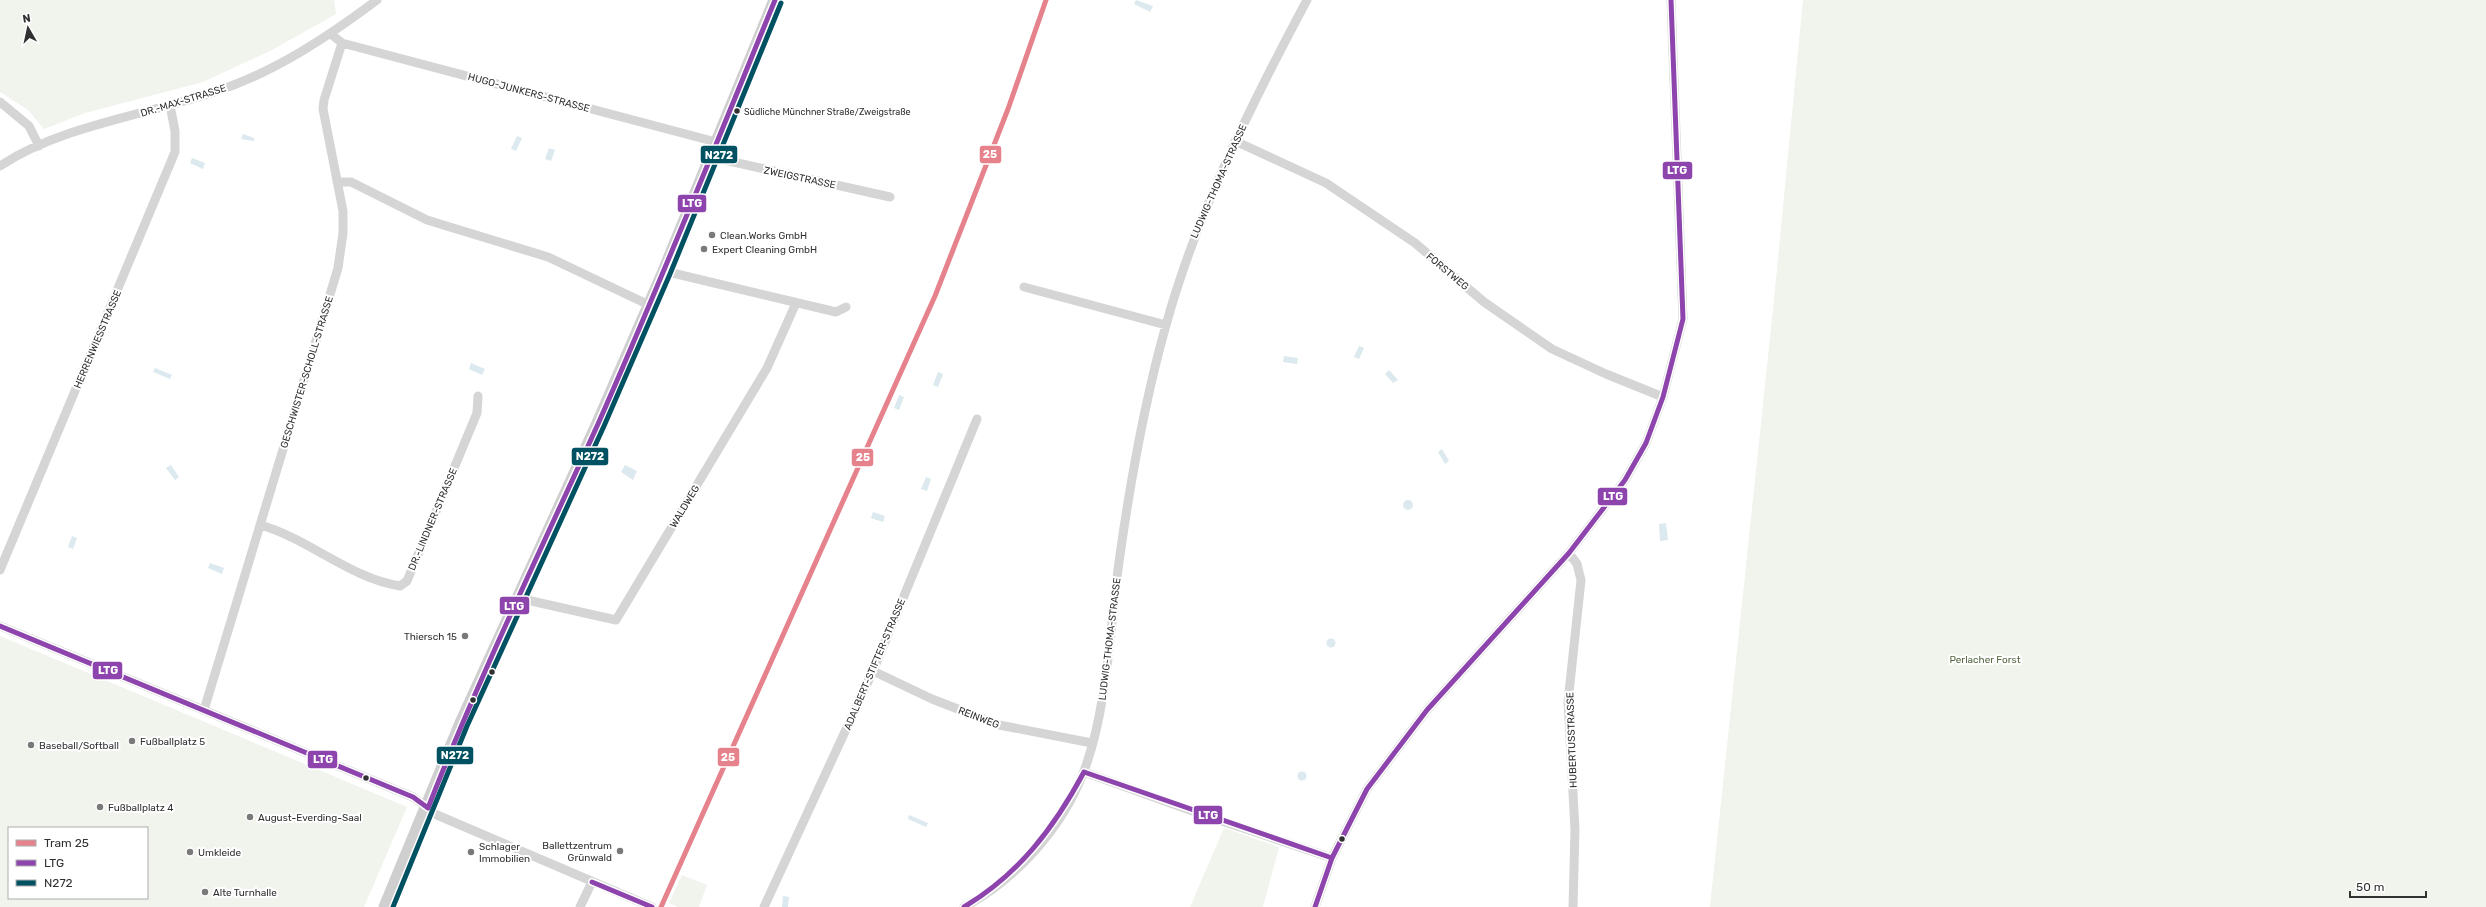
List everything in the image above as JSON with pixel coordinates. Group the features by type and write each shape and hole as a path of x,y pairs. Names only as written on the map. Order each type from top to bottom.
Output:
{"main road":[{"path":"385,907 428,808 462,723 664,271 775,0"}],"street":[{"name":"DR.-MAX-STRASSE","path":"0,166 39,146 107,122 218,91 270,68 331,34 377,0"},
{"name":"LUDWIG-THOMA-STRASSE","path":"964,907 980,899 1034,853 1059,818 1084,772 1099,716 1138,438 1166,325 1190,246 1235,141 1307,0"},
{"path":"1315,907 1332,858 1367,789 1427,710 1569,553 1625,480 1646,443 1663,397 1683,319 1671,0"},
{"path":"331,34 342,43"},
{"name":"HUGO-JUNKERS-STRASSE","path":"342,43 716,142"},
{"name":"GESCHWISTER-SCHOLL-STRASSE","path":"204,710 338,268 343,233 343,212 324,109 324,100 342,43"},
{"path":"0,102 29,126 39,146"},
{"name":"HERRENWIESSTRASSE","path":"0,570 175,152 175,131 170,105"},
{"name":"FORSTWEG","path":"1235,141 1326,183 1415,244 1484,302 1552,348 1606,374 1663,397"},
{"name":"ZWEIGSTRASSE","path":"711,157 890,197"},
{"path":"337,182 350,182 427,220 548,257 649,305"},
{"path":"664,271 836,312 846,307"},
{"path":"1024,287 1166,325"},
{"name":"WALDWEG","path":"518,598 616,620 767,368 796,303"},
{"name":"DR.-LINDNER-STRASSE","path":"260,525 361,573 388,584 400,586 407,581 477,413 478,396"},
{"name":"ADALBERT-STIFTER-STRASSE","path":"764,907 873,671 977,419"},
{"name":"HUBERTUSSTRASSE","path":"1569,553 1577,564 1581,580 1568,702 1575,829 1573,907"},
{"path":"0,626 417,799 437,815 652,907"},
{"name":"REINWEG","path":"873,671 932,699 999,725 1092,743"},
{"path":"1084,772 1201,814 1332,858"},
{"path":"580,907 592,882"}],"green space":[{"path":"0,0 334,0 336,14 272,50 203,82 85,113 44,129 28,110 0,92"},
{"name":"Perlacher Forst","path":"1803,0 2486,0 2486,907 1710,907 1774,300"},
{"path":"0,636 407,807 364,907 0,907"},
{"path":"1224,828 1279,847 1263,907 1190,907"},
{"path":"682,875 707,885 699,907 678,907 669,903"}],"shaded area":[{"path":"1136,0 1153,6 1150,12 1134,4"},
{"path":"243,134 254,138 254,141 241,139"},
{"path":"517,136 522,138 516,151 511,149"},
{"path":"549,148 555,150 551,161 545,159"},
{"path":"192,158 205,163 203,169 190,163"},
{"path":"1359,346 1364,348 1359,359 1354,357"},
{"path":"1284,356 1298,358 1297,364 1283,362"},
{"path":"471,363 485,369 482,375 469,369"},
{"path":"155,368 172,375 170,379 153,372"},
{"path":"1389,370 1398,380 1393,383 1385,374"},
{"path":"938,372 943,374 938,387 933,385"},
{"path":"899,395 904,397 899,410 894,408"},
{"path":"1442,449 1449,461 1445,464 1438,452"},
{"path":"171,465 179,477 175,480 166,468"},
{"path":"625,465 637,471 633,480 621,472"},
{"path":"926,477 931,479 927,491 921,489"},
{"path":"1408,500 1413,505 1408,510 1403,505"},
{"path":"873,512 885,516 883,522 871,518"},
{"path":"1666,523 1668,540 1660,541 1659,524"},
{"path":"72,536 77,538 73,549 68,547"},
{"path":"210,563 224,568 222,574 208,568"},
{"path":"1331,638 1336,643 1331,648 1326,643"},
{"path":"1302,771 1307,776 1302,781 1297,776"},
{"path":"909,815 928,823 926,827 908,819"},
{"path":"783,896 789,897 788,907 782,907"}],"tram line":[{"name":"25","path":"661,907 935,296 1008,109 1046,0"}],"transit line":[{"name":"LTG","path":"428,808 510,615 598,424 644,319 775,0"},
{"name":"LTG","path":"1315,907 1332,858 1367,789 1427,710 1569,553 1625,480 1646,443 1663,397 1683,319 1671,0"},
{"name":"N272","path":"393,907 467,726 604,426 670,274 781,3"},
{"name":"LTG","path":"0,626 413,797 428,808"},
{"name":"LTG","path":"1084,772 1332,858"},
{"name":"LTG","path":"964,907 984,894 1018,865 1047,831 1084,772"},
{"name":"LTG","path":"592,882 652,907"}],"place":[{"name":"Südliche Münchner Straße/Zweigstraße","path":"737,111"},
{"name":"Clean.Works GmbH","path":"712,235"},
{"name":"Expert Cleaning GmbH","path":"704,249"},
{"name":"Thiersch 15","path":"465,636"},
{"name":"Fußballplatz 5","path":"132,741"},
{"name":"Baseball/Softball","path":"31,745"},
{"name":"Fußballplatz 4","path":"100,807"},
{"name":"August-Everding-Saal","path":"250,817"},
{"name":"Ballettzentrum Grünwald","path":"620,851"},
{"name":"Umkleide","path":"190,852"},
{"name":"Schlager Immobilien","path":"471,852"},
{"name":"Alte Turnhalle","path":"205,892"}]}
